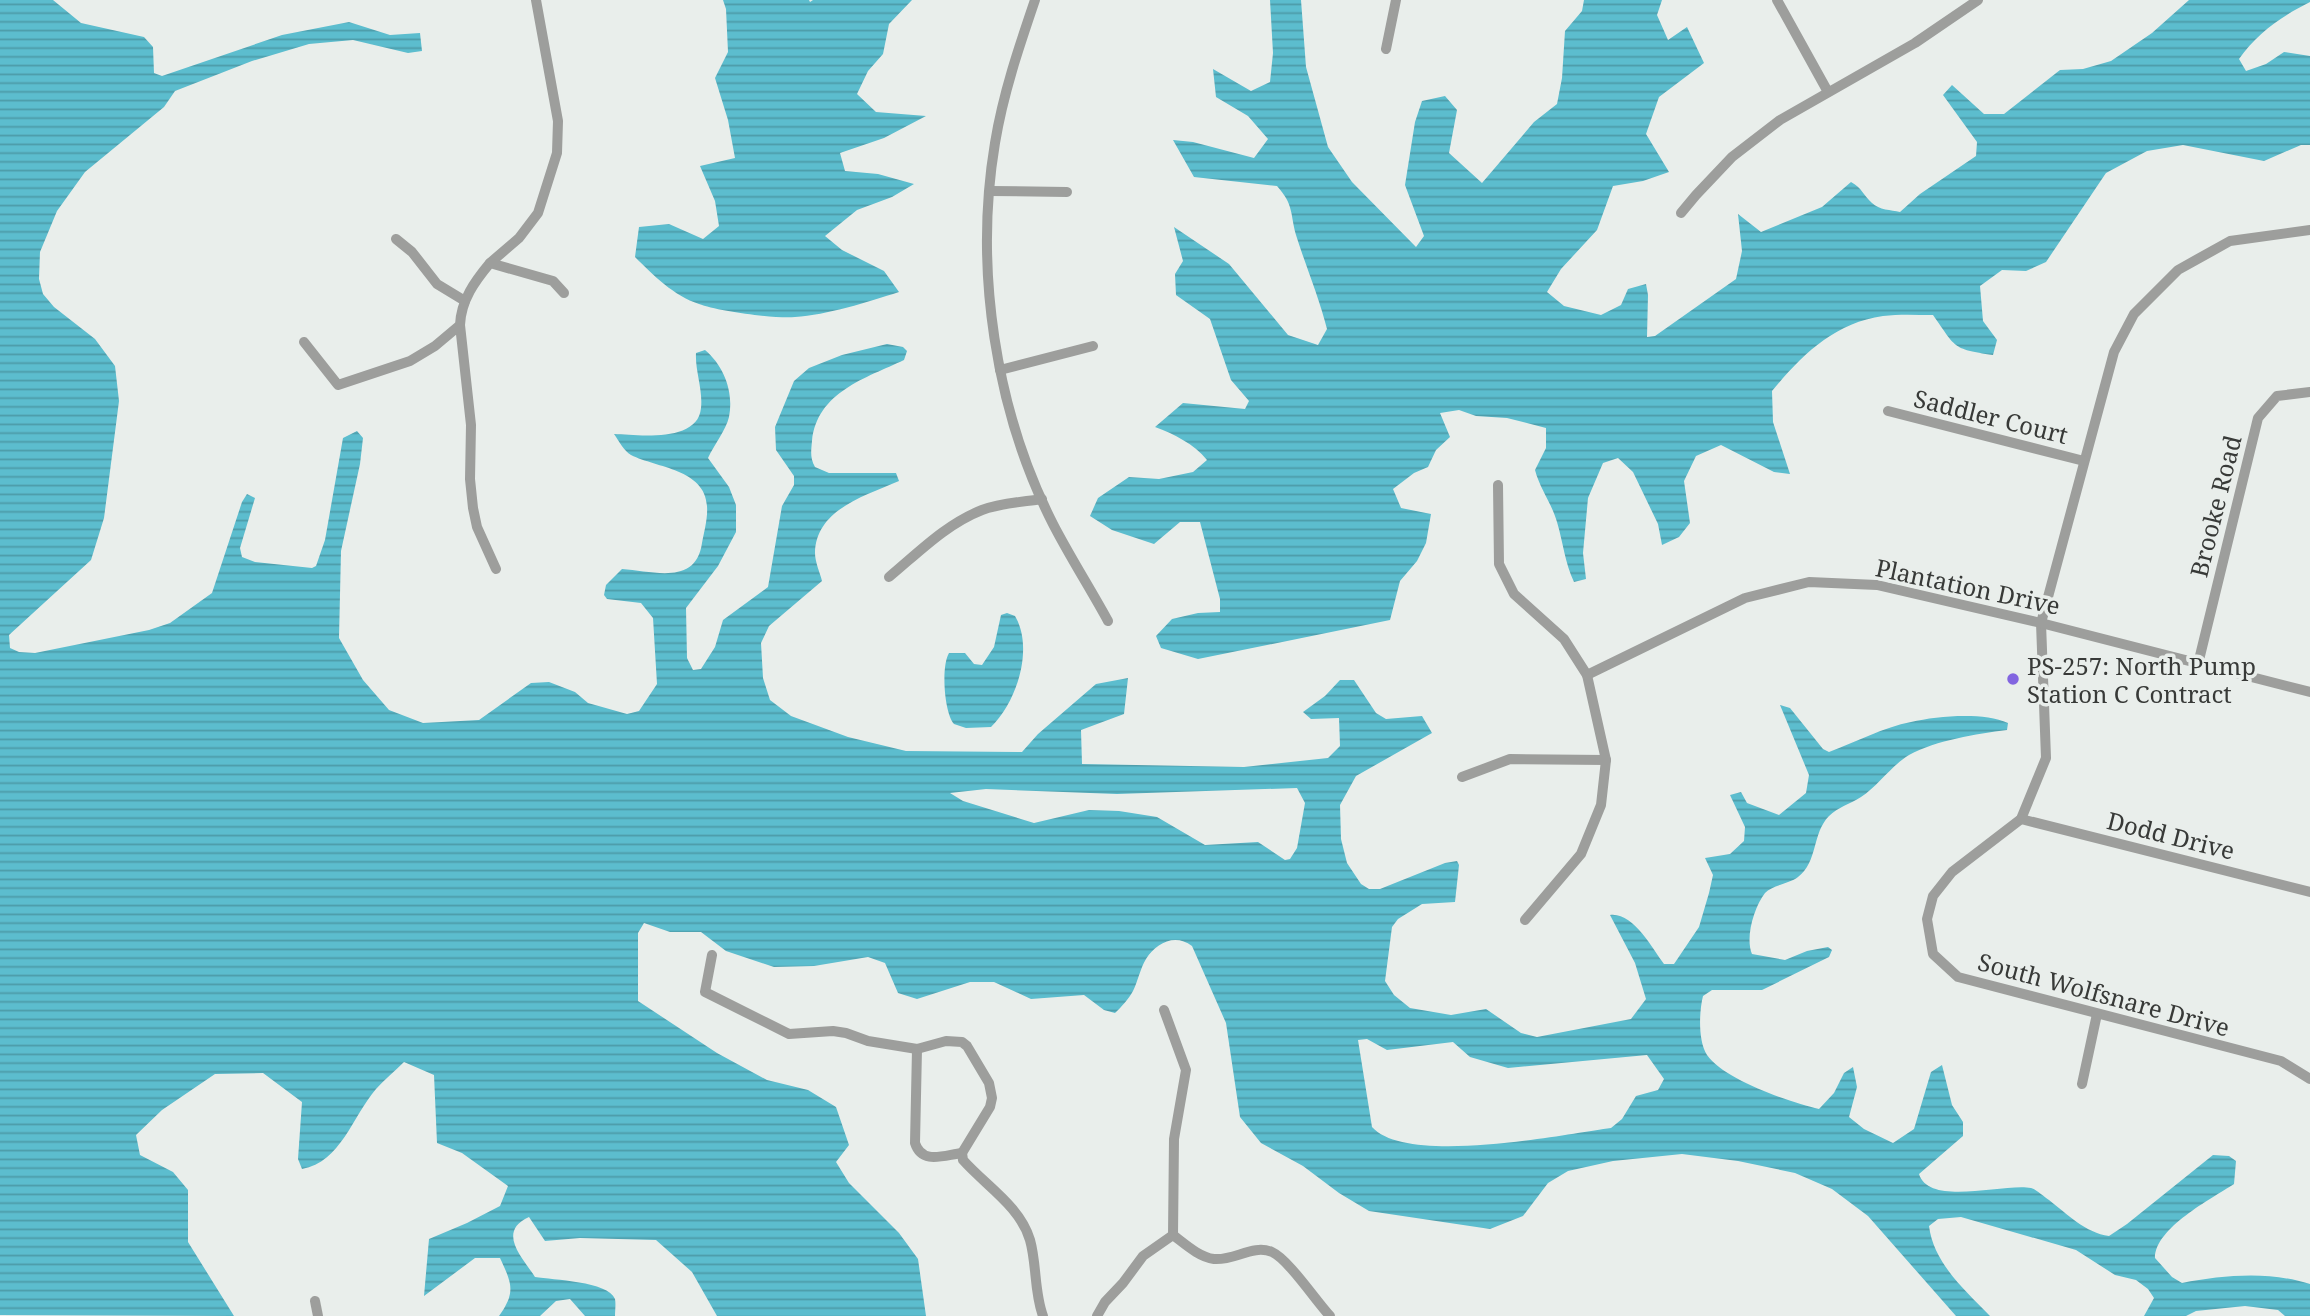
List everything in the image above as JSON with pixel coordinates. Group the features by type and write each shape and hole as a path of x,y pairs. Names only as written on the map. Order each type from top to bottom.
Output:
{"street":[{"path":"496,569 477,527 473,508 470,479 471,425 460,325 465,301 478,278 519,238 538,213 557,153 558,121 536,0"},
{"path":"1035,0 1007,89 995,141 986,240 991,320 1000,370 1022,452 1053,524 1108,621"},
{"path":"1386,49 1396,0"},
{"path":"1777,0 1828,92"},
{"path":"1681,213 1732,157 1780,120 1915,43 1978,0"},
{"path":"990,191 1067,192"},
{"name":"South Wolfsnare Drive","path":"2310,230 2230,241 2178,270 2134,314 2113,352 2041,623 2046,758 2021,819 1952,873 1933,896 1927,919 1934,954 1958,977 2281,1061 2310,1079"},
{"path":"396,239 412,252 437,285 465,301"},
{"path":"491,263 553,281 564,293"},
{"path":"304,342 338,385 410,362 460,325"},
{"path":"1000,370 1094,346"},
{"name":"Brooke Road","path":"2198,664 2258,418 2277,396 2310,392"},
{"name":"Saddler Court","path":"1888,411 2084,461"},
{"path":"1498,485 1499,564 1514,594 1564,639 1587,675 1606,760 1601,805 1581,855 1525,920"},
{"path":"889,578 948,527 966,517 985,509 1042,499"},
{"name":"Plantation Drive","path":"1587,675 1745,598 1809,582 1877,585 2041,623 2310,692"},
{"path":"1462,777 1510,760 1606,760"},
{"name":"Dodd Drive","path":"2021,819 2310,892"},
{"path":"712,955 705,992 724,999 778,1030 800,1034 833,1031 868,1041 917,1049 946,1041 962,1042 967,1046 989,1083 992,1098 990,1107 962,1153 963,1160 1002,1197 1025,1226 1034,1259 1038,1299 1043,1316"},
{"path":"1164,1010 1186,1070 1174,1139 1173,1235"},
{"path":"2082,1084 2097,1014"},
{"path":"917,1049 917,1150 929,1157 962,1153"},
{"path":"1097,1316 1105,1302 1124,1283 1143,1256 1173,1235"},
{"path":"1173,1235 1213,1259 1223,1259 1253,1250 1271,1251 1282,1259 1330,1316"},
{"path":"314,1301 318,1316"}],"water":[{"path":"0,0 53,0 81,23 144,37 153,47 154,73 162,76 282,35 349,22 390,35 420,33 422,51 408,53 353,40 309,44 252,61 175,91 164,107 85,172 57,211 40,252 39,279 43,294 54,307 95,339 115,366 119,401 104,518 91,560 9,635 10,648 19,652 35,653 149,630 170,623 212,593 247,494 255,498 240,548 242,557 255,562 312,568 316,566 325,540 343,438 357,431 363,438 341,551 339,638 363,680 389,710 423,723 479,720 531,683 549,682 575,692 588,703 627,714 639,711 657,684 653,618 641,603 607,599 604,595 606,585 622,569 671,573 682,571 691,565 698,557 702,543 707,506 698,484 689,477 631,455 614,434 665,435 690,427 701,408 696,353 705,350 712,356 726,380 730,408 725,427 708,458 729,487 736,505 736,532 718,566 686,608 687,658 693,670 701,669 715,647 723,620 768,587 782,506 794,485 794,476 776,450 775,427 794,381 809,368 842,355 887,344 903,347 907,351 904,360 846,389 823,410 816,424 811,452 815,467 829,473 896,473 899,481 845,506 824,525 815,553 822,581 769,626 761,643 763,678 770,700 791,716 848,737 906,751 1022,752 1038,734 1096,684 1128,678 1124,714 1081,730 1082,764 1244,767 1328,758 1340,746 1339,718 1311,719 1303,712 1325,696 1340,680 1354,680 1376,713 1386,719 1422,716 1432,733 1356,776 1340,805 1341,839 1347,863 1361,884 1369,889 1380,889 1445,863 1457,861 1459,865 1455,902 1422,904 1398,919 1392,927 1385,981 1394,995 1410,1008 1451,1015 1486,1009 1521,1033 1537,1037 1631,1019 1646,999 1635,963 1610,915 1626,919 1634,925 1664,964 1674,964 1699,927 1709,893 1713,875 1705,858 1730,854 1744,841 1745,827 1730,795 1741,792 1747,803 1779,815 1806,793 1809,775 1780,705 1790,708 1823,749 1829,752 1891,727 1922,720 1973,716 2008,723 2007,730 1944,742 1909,755 1867,792 1829,816 1804,871 1798,877 1768,890 1761,899 1754,914 1750,947 1752,954 1785,960 1807,951 1828,947 1832,950 1829,957 1762,990 1712,990 1703,996 1700,1026 1707,1055 1742,1081 1819,1109 1834,1093 1844,1073 1853,1067 1857,1087 1849,1117 1864,1129 1893,1143 1914,1129 1931,1072 1942,1065 1952,1105 1963,1122 1963,1136 1919,1174 1926,1184 1952,1192 2031,1188 2085,1227 2109,1236 2213,1155 2229,1156 2236,1161 2234,1184 2174,1225 2157,1247 2155,1258 2172,1277 2182,1283 2214,1278 2263,1276 2310,1284 2310,1316 2285,1316 2278,1310 2245,1306 2196,1311 2186,1316 2144,1316 2154,1298 2148,1289 2136,1280 2115,1275 2076,1250 1961,1217 1938,1219 1929,1226 1937,1252 1952,1276 1990,1316 1956,1316 1868,1216 1832,1189 1795,1173 1738,1161 1682,1154 1613,1161 1568,1171 1548,1183 1523,1216 1490,1229 1369,1211 1303,1166 1261,1143 1240,1117 1226,1023 1192,946 1186,942 1166,942 1150,953 1131,994 1115,1013 1104,1010 1084,995 1031,999 994,982 970,982 917,999 898,993 885,963 868,957 814,966 774,967 726,951 701,932 670,932 644,923 638,933 638,1001 717,1053 767,1080 808,1090 836,1107 849,1145 836,1162 849,1183 899,1233 918,1259 926,1316 717,1316 692,1272 656,1240 580,1238 545,1241 529,1217 519,1223 513,1238 519,1254 535,1277 579,1282 602,1288 615,1299 615,1316 585,1316 570,1299 556,1301 540,1316 499,1316 510,1294 509,1281 500,1258 475,1258 424,1296 429,1239 500,1206 508,1186 462,1153 437,1143 434,1075 404,1062 376,1089 336,1148 315,1165 302,1169 298,1159 302,1102 263,1073 215,1074 162,1110 136,1135 140,1155 173,1172 188,1190 188,1242 234,1316 0,1315","holes":["1297,788 1305,803 1297,848 1290,859 1285,860 1258,842 1205,845 1157,817 1089,810 1034,823 963,801 950,793 986,789 1117,794","1367,1039 1387,1050 1453,1042 1470,1057 1508,1068 1647,1055 1664,1079 1658,1090 1636,1096 1622,1119 1611,1128 1486,1145 1417,1145 1390,1139 1372,1127 1358,1040"]},
{"path":"723,0 912,0 889,24 883,54 868,71 857,94 876,112 926,116 884,138 840,153 845,171 878,174 914,184 892,197 857,210 825,236 842,250 884,271 899,292 847,308 807,316 747,314 708,307 681,296 635,257 639,227 669,224 703,239 719,226 715,201 700,166 735,158 728,120 715,78 728,52 726,9"},
{"path":"1270,0 1301,0 1306,67 1328,147 1352,182 1416,247 1424,236 1405,185 1415,122 1422,101 1445,96 1457,110 1449,153 1482,183 1534,122 1557,104 1562,78 1565,31 1582,11 1584,0 1662,0 1657,15 1668,40 1687,27 1704,63 1659,97 1646,134 1669,172 1643,181 1613,186 1597,230 1561,269 1547,292 1564,306 1601,315 1621,305 1628,289 1646,284 1647,337 1655,336 1736,279 1742,251 1738,214 1761,232 1822,207 1851,182 1875,205 1900,212 1920,194 1976,156 1977,142 1943,95 1952,85 1984,114 2004,114 2060,70 2083,69 2111,61 2152,33 2189,0 2310,0 2262,33 2239,59 2246,71 2266,64 2284,52 2310,56 2310,145 2301,145 2264,161 2183,145 2147,151 2106,173 2046,262 2026,271 2002,270 1980,286 1983,321 1997,340 1993,355 1969,351 1956,345 1933,315 1883,316 1865,320 1834,333 1807,353 1772,391 1773,422 1790,474 1774,472 1721,445 1696,456 1684,481 1690,523 1679,537 1662,545 1658,524 1633,472 1618,458 1603,463 1588,498 1583,553 1586,579 1574,582 1555,515 1535,470 1546,448 1546,428 1507,418 1476,416 1459,410 1440,413 1450,437 1436,450 1428,467 1414,473 1393,489 1401,508 1431,514 1426,543 1417,561 1400,581 1390,620 1198,659 1161,648 1156,636 1172,619 1198,613 1220,612 1220,599 1200,522 1180,522 1154,544 1112,530 1090,516 1098,498 1129,477 1159,479 1193,472 1207,460 1183,440 1155,427 1183,403 1245,409 1249,401 1231,380 1210,319 1176,295 1175,274 1183,261 1174,227 1229,264 1288,335 1318,345 1327,329 1296,235 1289,204 1277,186 1194,177 1173,140 1193,142 1254,158 1268,139 1248,116 1216,97 1213,69 1251,91 1270,82 1273,53"},
{"path":"1007,613 1015,616 1023,643 1020,674 1008,704 991,727 966,728 954,724 948,710 945,689 945,668 949,653 965,653 974,664 982,665 994,647 1001,615"}],"place":[{"name":"PS-257: North Pump Station C Contract","path":"2013,679"}]}
